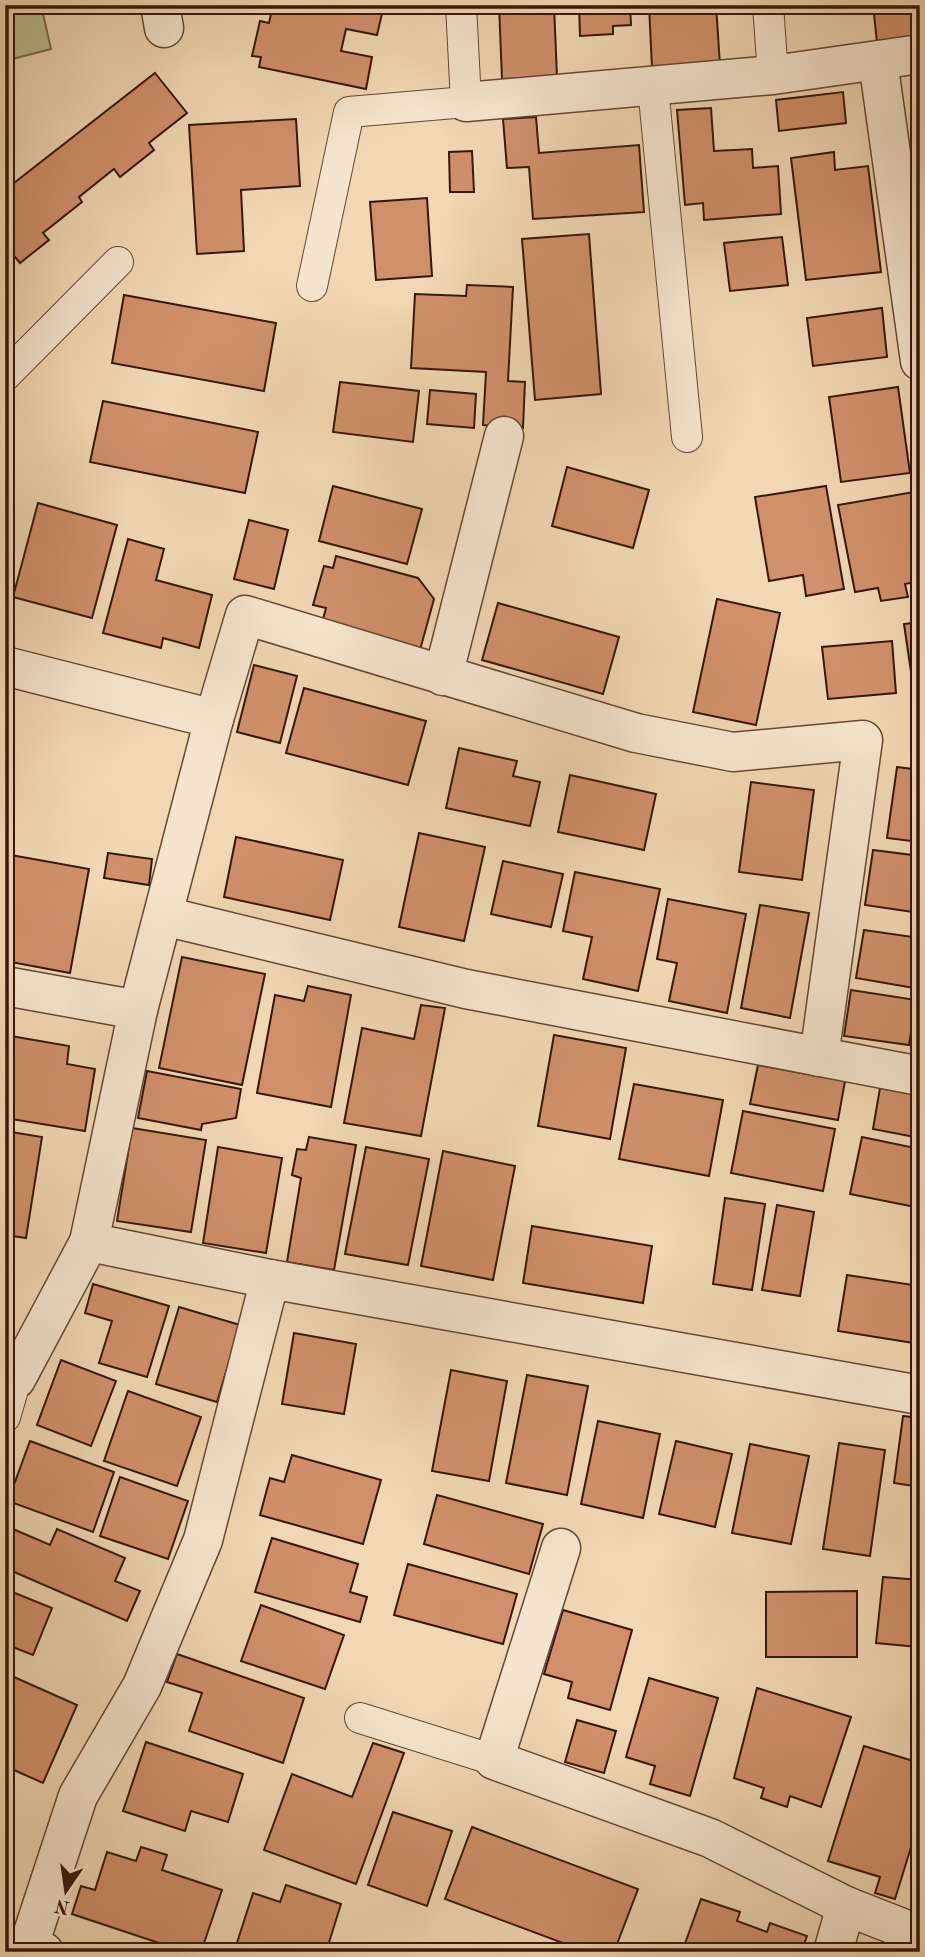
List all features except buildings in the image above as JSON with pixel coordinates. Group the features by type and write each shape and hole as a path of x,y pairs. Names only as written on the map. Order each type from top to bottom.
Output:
{"street":[{"path":"466,102 773,75 920,54"},
{"path":"878,61 920,361"},
{"path":"443,676 504,436"},
{"path":"10,1378 89,1242 138,1010 214,719 245,615 636,733 733,752 863,740 819,1057"},
{"path":"5,666 214,719"},
{"path":"164,916 466,989 920,1076"},
{"path":"5,986 138,1010"},
{"path":"89,1242 270,1279 920,1395"},
{"path":"33,1951 78,1797 142,1686 203,1540 270,1279"},
{"path":"561,1549 494,1760 709,1838 846,1906 920,1935"},
{"path":"833,1952 846,1906"}],"lane":[{"path":"312,286 349,112 466,102 461,5"},
{"path":"768,5 773,75"},
{"path":"653,87 687,437"},
{"path":"5,376 118,262"},
{"path":"5,1417 10,1378"},
{"path":"360,1718 494,1760"}],"green space":[{"path":"5,5 41,5 51,49 5,61"}]}
